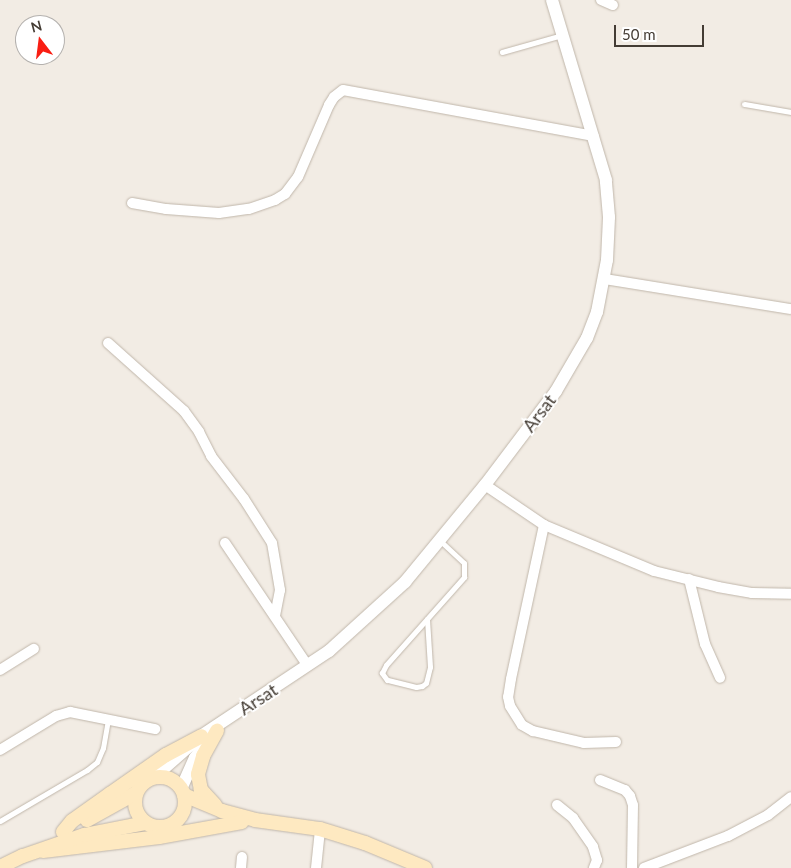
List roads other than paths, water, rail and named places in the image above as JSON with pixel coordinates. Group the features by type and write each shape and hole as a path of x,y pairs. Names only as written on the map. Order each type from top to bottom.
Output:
{"main road":[{"path":"217,731 203,756 198,774 205,797 222,811"},
{"path":"63,832 72,821 166,755 201,736"},
{"path":"23,856 38,844 136,793 145,781 153,778 169,778 183,792 248,821"},
{"path":"176,822 183,813 183,792"},
{"path":"136,793 135,810 145,823"},
{"path":"42,851 159,837 248,821"},
{"path":"1,865 84,835 145,823 160,828 176,822 248,821 320,828 365,843 425,868"}],"street":[{"name":"Arsat","path":"230,718 308,666 352,632 398,588 485,485 556,391 573,364 597,312 605,279 609,218 606,180 552,0"},
{"path":"602,0 613,4"},
{"path":"132,203 166,209 219,213 249,209 275,200 286,194 298,177 329,105 334,97 343,90 594,136"},
{"path":"605,279 791,309"},
{"path":"108,343 184,411 199,432 216,463 244,499 272,543 280,590 275,616"},
{"path":"485,485 544,525 654,571 689,578 718,587 752,593 791,594"},
{"path":"544,525 511,679 508,697 510,706 522,725 533,731 584,743 616,742"},
{"path":"225,544 308,666"},
{"path":"689,578 706,644 720,678"},
{"path":"0,670 34,649"},
{"path":"0,750 63,713 80,713 155,729"},
{"path":"183,792 195,758 230,718"},
{"path":"153,778 201,736 230,718"},
{"path":"600,780 625,790 630,796 633,805 632,868"},
{"path":"644,868 728,836 768,815 791,797"},
{"path":"557,806 573,818 593,847 597,860 594,868"},
{"path":"316,868 320,828"}],"lane":[{"path":"502,52 563,34"},
{"path":"744,104 791,112"},
{"path":"427,619 430,667 426,683 416,687 387,680 382,673 386,665 464,577 464,563 439,540"},
{"path":"0,820 87,770 97,762 103,748 108,720"}]}
